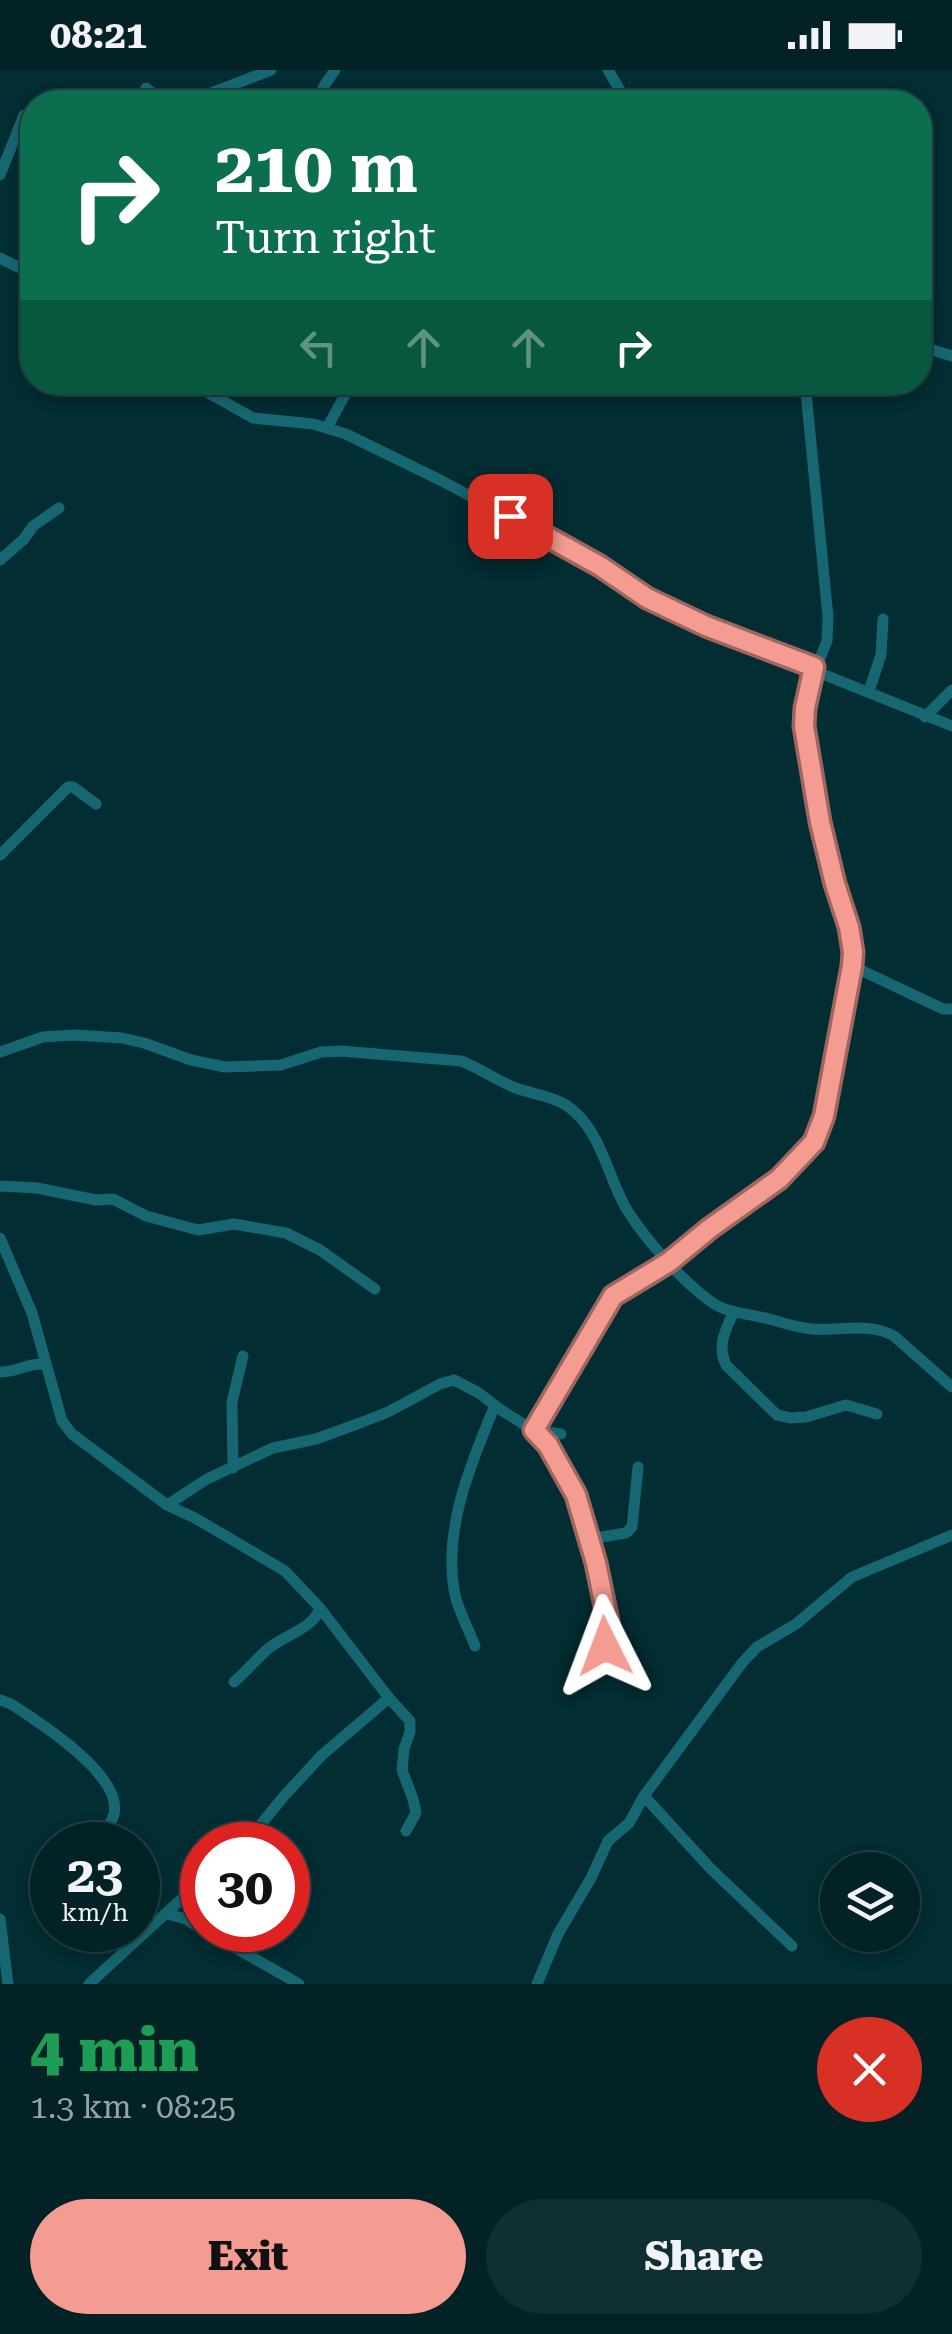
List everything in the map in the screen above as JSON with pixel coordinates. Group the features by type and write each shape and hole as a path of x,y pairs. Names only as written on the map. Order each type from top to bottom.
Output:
{"street":[{"path":"219,90 271,70"},
{"path":"0,175 20,125"},
{"path":"212,395 253,418 313,424 346,434 510,516 600,566 647,598 952,726"},
{"path":"326,428 346,395"},
{"path":"534,1430 613,1296 669,1262 779,1179 814,1142 829,1095 852,966 852,939 820,822 804,726 814,669 827,641 828,616 807,395"},
{"path":"0,560 33,526 59,508"},
{"path":"868,691 881,655 883,619"},
{"path":"925,717 952,690"},
{"path":"0,855 68,788 73,787 96,804"},
{"path":"852,966 952,1010"},
{"path":"0,1052 43,1037 74,1035 122,1038 225,1067 281,1064 321,1052 341,1051 461,1061 513,1087 566,1105 593,1137 626,1209 697,1292 734,1313 810,1329 884,1330 952,1387"},
{"path":"0,1186 113,1200 146,1216 198,1230 234,1224 286,1233 320,1250 376,1289"},
{"path":"0,1238 32,1313 62,1422 72,1434 167,1506 286,1571 410,1721 402,1770 416,1813 406,1830"},
{"path":"734,1313 722,1338 722,1356 726,1365 777,1415 806,1417 846,1405 877,1414"},
{"path":"232,1468 232,1402 243,1356"},
{"path":"0,1372 11,1372 30,1363 44,1364"},
{"path":"167,1506 207,1479 273,1448 316,1439 388,1412 422,1392 454,1380 534,1430 563,1470 576,1495 608,1621 605,1646"},
{"path":"475,1646 455,1596 452,1539 473,1460 495,1406"},
{"path":"534,1430 561,1434"},
{"path":"588,1539 626,1533 632,1527 638,1467"},
{"path":"537,1984 558,1934 608,1841 630,1823 644,1796 742,1662 852,1577 952,1535"},
{"path":"234,1682 274,1644 319,1614 320,1608"},
{"path":"263,1822 322,1756 389,1698"},
{"path":"0,1700 75,1748 107,1788 114,1816 109,1822"},
{"path":"644,1796 711,1869 792,1946"},
{"path":"89,1984 180,1901"},
{"path":"166,1914 180,1918"},
{"path":"0,1919 8,1984"},
{"path":"242,1952 299,1984"}],"route":[{"path":"510,516 600,566 647,598 706,626 814,667 804,726 820,822 852,939 852,966 829,1095 814,1142 779,1179 669,1262 613,1296 534,1430 548,1445 576,1495 608,1621 605,1646"}]}
